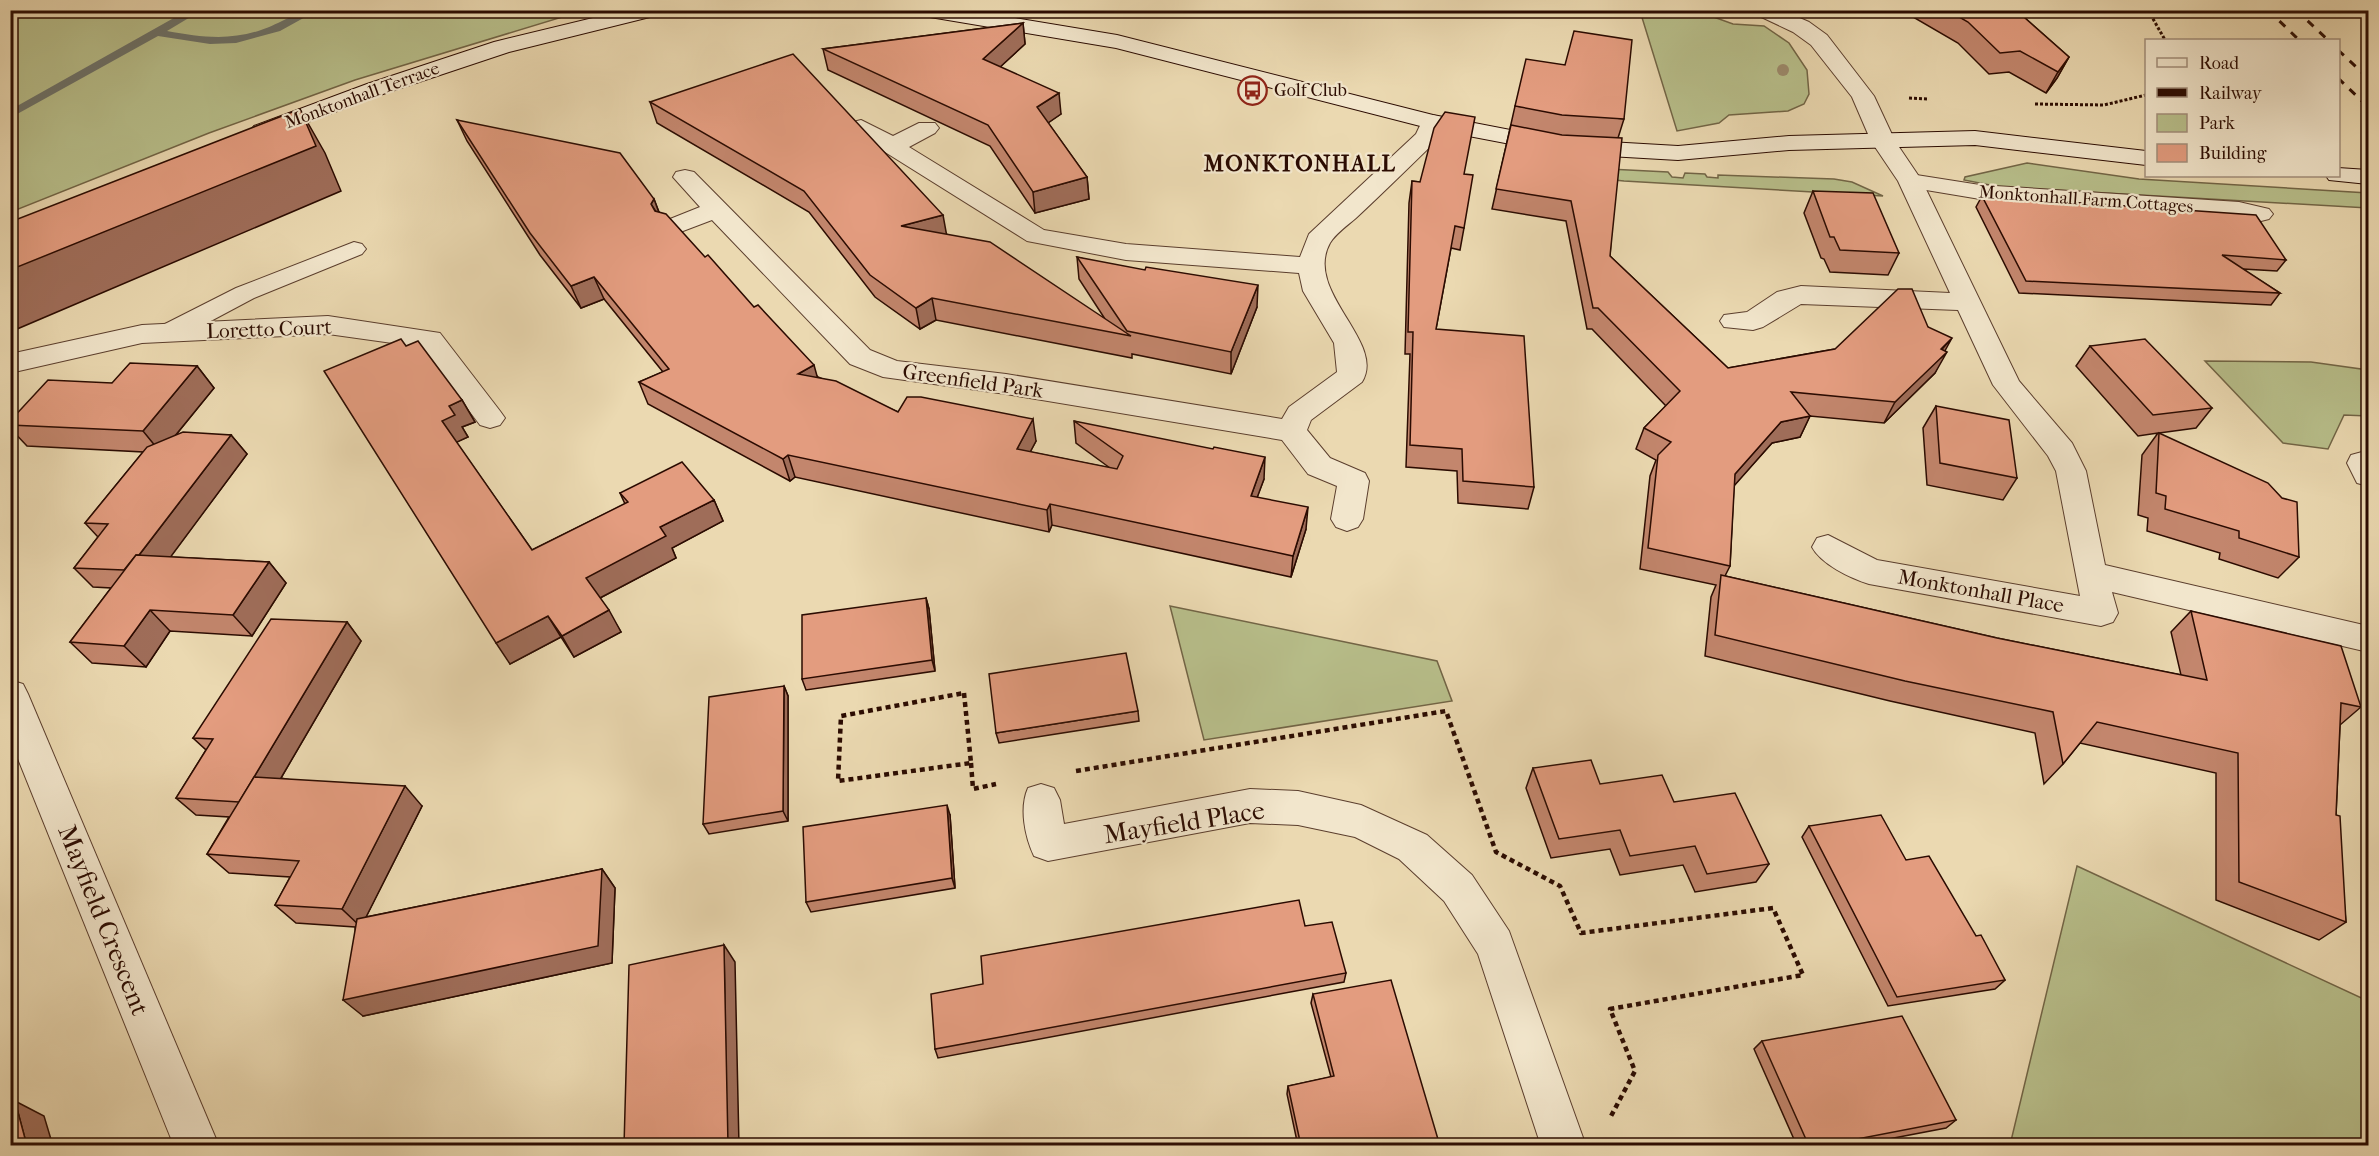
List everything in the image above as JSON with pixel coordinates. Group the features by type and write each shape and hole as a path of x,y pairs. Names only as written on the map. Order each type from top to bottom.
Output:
{"street":[{"name":"Monktonhall Terrace","path":"242,139 375,89 502,47 655,10"},
{"path":"924,10 1117,42 1432,122 1557,146 1678,153 1789,143 1975,138 2145,158"},
{"name":"Monktonhall Place","path":"1762,10 1801,27 1819,40 1863,96 1883,141 1910,181 2007,385 2061,451 2071,471 2090,574 2101,613 1869,571 1828,547"},
{"path":"1347,519 1354,481 1319,466 1291,431 1299,414 1352,375 1348,343 1317,291 1310,266 1318,240 1427,137 1432,122"},
{"path":"861,127 1036,236 1126,252 1310,266"},
{"path":"892,146 927,128"},
{"path":"2340,175 2368,177"},
{"name":"Greenfield Park","path":"685,177 860,357 893,370 1006,384 1291,431"},
{"path":"674,226 716,209"},
{"path":"1734,321 1753,321 1786,298 1801,295 1968,302"},
{"name":"Loretto Court","path":"10,364 142,334 328,325 430,339 490,418"},
{"name":"Monktonhall Place","path":"2090,574 2368,639"},
{"name":"Mayfield Crescent","path":"10,694 197,1146"},
{"name":"Mayfield Place","path":"1041,800 1048,844 1250,806 1298,808 1361,822 1413,847 1458,888 1495,945 1564,1146"}],"lane":[{"name":"Monktonhall Farm Cottages","path":"1910,181 1980,192 2240,209 2261,214"},
{"path":"168,333 245,293 354,249"}],"path":[{"path":"2148,10 2164,39"},
{"path":"2125,102 2145,95"},
{"path":"971,763 838,781 841,716 964,693 971,763 973,789 1006,783"}],"green space":[{"path":"11,10 582,11 355,80 209,133 11,212"},
{"path":"1640,11 1697,11 1733,24 1764,26 1789,43 1807,70 1809,94 1804,104 1788,111 1729,115 1719,123 1677,131"},
{"path":"2027,163 2139,179 2368,193 2368,208 2000,187 1964,180 1965,177"},
{"path":"1569,167 1668,172 1672,177 1683,178 1685,173 1705,174 1707,177 1718,178 1718,175 1834,179 1852,182 1883,196 1624,181 1566,175"},
{"path":"2205,361 2311,362 2368,370 2368,416 2344,415 2328,449 2283,443"},
{"path":"1170,606 1437,661 1452,701 1204,740"},
{"path":"2077,866 2368,1001 2368,1145 2010,1145"}],"building":[{"path":"1947,10 2016,10 2069,57 2058,72 2020,51 2000,53 1968,22"},
{"path":"1023,23 983,59 1059,93 1037,107 1087,177 1033,192 988,125 823,49"},
{"path":"1574,31 1632,40 1624,119 1562,115 1515,106 1526,59 1565,65"},
{"path":"793,54 943,215 901,226 990,242 1131,336 932,298 916,308 870,275 804,191 650,102"},
{"path":"300,109 316,146 10,270 10,222"},
{"path":"1445,112 1475,117 1464,174 1473,175 1464,228 1455,226 1436,329 1524,336 1534,487 1463,481 1462,449 1410,445 1413,332 1408,332 1412,181 1420,182 1434,128"},
{"path":"457,120 620,153 654,199 651,204 655,211 666,214 705,257 708,255 754,307 758,305 814,365 798,374 836,381 898,412 907,397 921,397 1033,419 1017,449 1117,469 1123,456 1074,421 1265,457 1251,496 1308,507 1293,556 1050,504 1047,510 788,455 783,459 639,382 669,369 594,277 571,286 530,233"},
{"path":"1511,125 1562,135 1622,138 1610,256 1728,368 1835,349 1898,289 1912,289 1928,327 1952,338 1941,349 1947,352 1895,402 1791,392 1810,416 1781,422 1735,474 1730,566 1648,548 1658,455 1671,442 1644,428 1680,391 1598,308 1593,308 1571,201 1496,189"},
{"path":"1813,191 1873,193 1899,253 1840,250 1834,237 1830,237"},
{"path":"1982,196 2256,215 2286,260 2222,255 2280,293 2026,281"},
{"path":"1077,257 1145,270 1146,267 1258,285 1231,352 1127,331"},
{"path":"401,339 406,346 418,341 462,400 449,406 455,415 442,421 532,550 628,502 620,493 682,462 714,500 660,527 666,536 586,578 609,610 562,636 548,616 496,643 324,371"},
{"path":"2145,339 2212,408 2153,415 2090,346"},
{"path":"130,363 197,366 143,431 10,425 10,421 48,380 112,383"},
{"path":"1936,406 2009,420 2017,478 1940,463"},
{"path":"183,432 231,435 139,555 136,555 124,570 74,568 108,524 85,523 147,447"},
{"path":"2159,433 2268,483 2282,498 2297,502 2299,557 2239,538 2239,531 2165,509 2166,496 2156,493"},
{"path":"136,555 269,562 233,615 150,610 124,646 70,642"},
{"path":"1721,575 1997,638 2207,680 2191,611 2341,646 2361,707 2341,703 2336,815 2340,816 2346,922 2239,882 2238,753 2097,722 2063,764 2053,712 1905,681 1715,635"},
{"path":"926,598 932,660 802,679 802,615"},
{"path":"271,619 347,622 239,802 176,798 213,739 193,738"},
{"path":"1126,653 1138,711 996,733 989,674"},
{"path":"784,686 783,811 703,824 709,697"},
{"path":"1591,760 1600,784 1662,775 1674,802 1735,793 1769,864 1707,874 1695,846 1630,856 1620,830 1559,839 1533,768"},
{"path":"254,777 405,786 342,909 275,905 299,861 207,854"},
{"path":"947,805 952,878 806,902 803,827"},
{"path":"1881,815 1906,860 1929,856 1976,936 1981,935 2005,980 1897,997 1809,826"},
{"path":"602,869 598,946 343,1000 357,919"},
{"path":"1299,900 1305,926 1332,922 1346,973 935,1049 931,994 983,984 981,956"},
{"path":"724,945 728,1145 624,1146 629,965"},
{"path":"1391,980 1440,1146 1352,1146 1350,1140 1323,1146 1301,1146 1288,1086 1334,1076 1313,994"},
{"path":"1902,1016 1956,1120 1821,1146 1809,1146 1762,1041"},
{"path":"15,1101 27,1146 10,1146 10,1104"},
{"path":"1783,1141 1785,1146 1755,1146"}],"waterway":[{"path":"10,115 197,10"},
{"path":"158,33 197,40 236,40 277,28 313,10"}],"railway":[{"path":"2268,10 2298,39"},
{"path":"2296,10 2327,39"},
{"path":"2356,10 2368,22"},
{"path":"2340,52 2368,78"},
{"path":"2340,80 2368,107"}],"place":[{"name":"Golf Club","path":"1253,90"}],"district":[{"name":"MONKTONHALL","path":"1300,163"}]}
